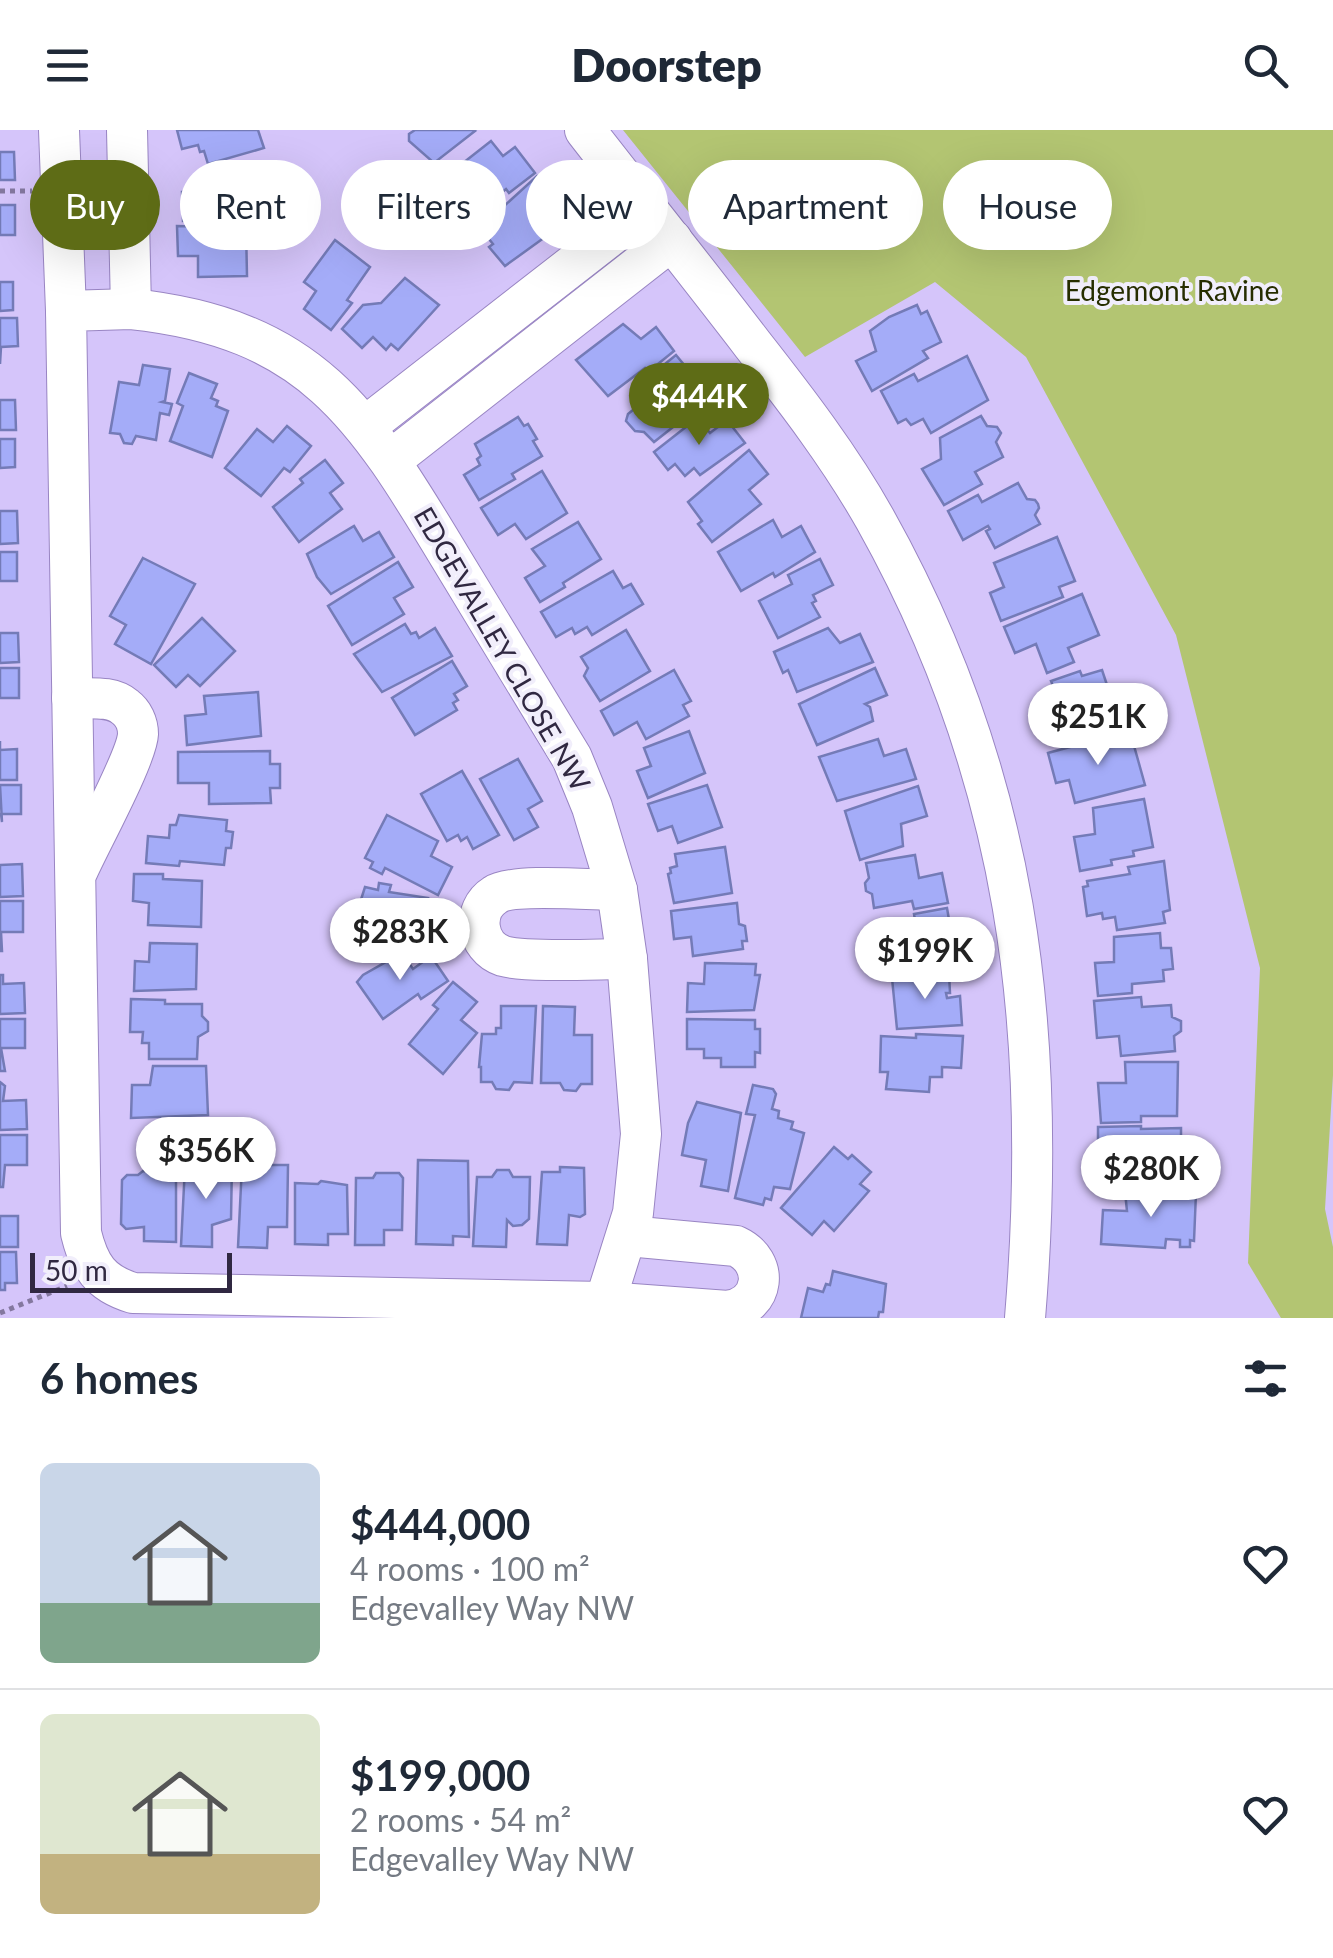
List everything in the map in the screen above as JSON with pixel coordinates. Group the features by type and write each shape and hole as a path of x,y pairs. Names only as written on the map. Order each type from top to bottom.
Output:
{"street":[{"path":"59,130 66,311 81,1233 87,1257 98,1274 115,1288 133,1293 605,1302 728,1312 745,1306 757,1292 757,1264 736,1246 628,1236"},
{"path":"127,130 131,309"},
{"path":"585,130 608,160"},
{"path":"668,235 794,398 874,518 948,668 1009,873 1028,1002 1033,1180 1026,1318"},
{"path":"391,460 672,240"},
{"path":"366,426 592,250"},
{"name":"EDGEVALLEY CLOSE NW","path":"66,311 131,309 196,319 258,342 316,378 366,426 391,460 572,758 618,890 641,1134 638,1187 628,1236 605,1302"},
{"path":"72,698 121,704 134,716 138,733 74,878"},
{"path":"618,890 502,891 485,903 479,923 485,943 502,956 627,959"}],"path":[{"path":"0,1313 98,1274"}],"green space":[{"name":"Edgemont Ravine","path":"623,130 1333,130 1333,1075 1325,1209 1333,1247 1333,1318 1281,1318 1248,1263 1260,968 1176,635 1026,357 935,282 805,357 719,250 923,250 923,160 688,160 688,211 668,186 668,160 647,160"}],"building":[{"path":"177,130 258,130 264,148 222,160 207,160 198,145 182,149"},
{"path":"415,130 475,131 438,160 431,160 409,141 409,134"},
{"path":"491,141 503,156 515,147 526,161 526,180 509,193 506,160 467,160"},
{"path":"0,152 14,152 15,180 0,180"},
{"path":"526,186 527,250 505,266 492,250 506,250 506,204"},
{"path":"0,205 15,205 15,235 0,235"},
{"path":"177,226 180,250 246,250 247,276 198,277 198,256 178,256"},
{"path":"335,240 341,250 348,250 370,267 347,300 352,303 331,330 304,309 316,291 304,282"},
{"path":"405,278 439,305 398,350 391,344 386,350 373,337 362,348 342,329 363,305 381,303"},
{"path":"0,282 13,282 13,310 0,311"},
{"path":"917,305 921,314 927,311 941,342 923,351 928,358 872,391 856,361 876,351 870,331 889,317"},
{"path":"0,318 17,318 18,346 1,347 0,364"},
{"path":"623,324 641,339 656,327 674,351 608,396 576,360"},
{"path":"676,355 704,389 690,400 696,409 654,442 626,421 628,414 659,389 649,377"},
{"path":"967,356 988,400 931,433 923,419 911,425 906,419 898,423 881,391 914,374 918,381"},
{"path":"143,365 170,369 162,402 172,404 169,415 160,413 156,440 136,436 132,444 124,443 120,434 110,433 119,382 139,385"},
{"path":"189,373 217,384 211,398 218,401 216,406 228,411 212,457 170,441 183,406 177,403"},
{"path":"0,400 15,400 16,430 0,430"},
{"path":"981,416 987,426 997,427 1001,433 996,442 1003,457 975,472 982,484 944,505 922,469 941,459 940,438"},
{"path":"518,417 524,426 528,424 542,456 512,474 515,479 479,500 464,475 480,465 477,459 481,456 475,444"},
{"path":"727,420 745,443 700,475 694,468 685,476 675,464 668,470 654,452 691,423 699,432 705,427 710,433"},
{"path":"287,426 311,446 290,472 284,468 261,496 225,468 257,429 273,442"},
{"path":"0,439 15,439 15,467 0,468"},
{"path":"749,450 768,474 749,490 761,504 712,542 688,502"},
{"path":"325,460 343,483 330,493 342,509 299,542 273,507"},
{"path":"542,471 567,513 526,539 515,524 498,535 481,508"},
{"path":"1018,483 1027,499 1038,504 1035,515 1040,524 995,548 986,531 988,526 963,540 948,511 978,495 982,502"},
{"path":"0,511 17,511 18,543 0,544"},
{"path":"773,520 782,537 801,526 815,552 775,577 773,573 741,591 718,552"},
{"path":"578,522 601,559 540,602 525,578 545,566 532,549"},
{"path":"354,526 363,541 379,532 394,557 331,594 317,577 307,554"},
{"path":"1057,537 1075,581 1059,587 1063,597 1001,621 990,593 1004,587 994,563"},
{"path":"0,552 17,552 17,581 0,581"},
{"path":"143,558 195,584 151,664 115,644 126,625 110,616"},
{"path":"820,559 833,585 813,595 816,601 812,603 820,617 778,638 759,601 792,584 788,575"},
{"path":"398,562 413,587 394,598 404,614 352,645 328,606"},
{"path":"613,571 623,588 631,584 643,604 592,635 587,627 575,634 572,628 556,637 541,612"},
{"path":"1082,594 1099,635 1068,648 1074,662 1047,673 1036,644 1015,653 1004,627"},
{"path":"202,618 235,651 200,686 188,675 176,687 154,665"},
{"path":"405,624 419,638 435,628 452,656 382,692 354,654"},
{"path":"828,628 840,643 860,634 873,662 797,692 788,670 783,673 774,652"},
{"path":"626,630 650,671 600,701 584,676 588,668 581,657"},
{"path":"0,633 18,633 19,662 0,663"},
{"path":"452,661 467,686 454,694 457,710 415,735 392,698"},
{"path":"0,668 19,668 19,698 0,698"},
{"path":"875,668 887,695 865,704 870,707 873,721 817,745 799,704"},
{"path":"674,670 691,701 683,705 689,716 646,739 637,722 614,735 601,711"},
{"path":"1102,670 1117,715 1050,740 1041,711 1061,705 1051,681 1080,671 1082,676"},
{"path":"258,692 261,736 187,745 185,716 206,714 204,696"},
{"path":"689,731 705,773 648,798 637,771 651,766 644,748"},
{"path":"1131,735 1145,785 1075,803 1069,780 1056,783 1048,753"},
{"path":"878,739 884,756 906,749 916,779 837,801 819,757"},
{"path":"17,749 17,780 0,780 0,750"},
{"path":"270,751 270,764 280,764 280,788 270,788 271,803 209,804 209,783 178,783 178,752"},
{"path":"518,759 542,801 528,809 538,827 514,840 480,779"},
{"path":"462,771 499,835 473,849 467,837 461,841 458,835 447,841 421,794"},
{"path":"0,785 21,785 21,814 2,814"},
{"path":"707,785 722,827 678,843 672,826 658,831 648,804"},
{"path":"918,786 927,816 901,824 903,846 860,860 845,811"},
{"path":"1144,799 1153,847 1111,860 1112,865 1080,871 1074,837 1095,834 1093,808"},
{"path":"179,815 227,820 226,831 233,832 224,865 146,863 148,836 169,838 170,825 176,825"},
{"path":"387,815 438,841 431,856 452,867 438,895 385,868 382,874 370,868 373,862 365,858"},
{"path":"725,847 732,893 674,903 668,874 670,868 677,866 675,854"},
{"path":"915,855 919,878 942,873 948,903 914,909 912,901 874,908 872,894 866,891 866,863"},
{"path":"1164,861 1170,910 1163,912 1165,923 1117,930 1115,917 1103,919 1102,913 1087,916 1083,887 1088,886 1087,881 1130,874 1128,867"},
{"path":"22,864 23,896 0,897 0,865"},
{"path":"134,874 202,881 201,927 148,925 149,903 133,901"},
{"path":"379,883 391,885 389,892 428,898 423,925 404,922 404,947 354,937 356,926 349,921 351,912 358,909 365,887 378,890"},
{"path":"0,901 23,901 23,932 1,932 2,951 0,951"},
{"path":"737,903 739,924 745,926 747,941 742,941 743,949 693,956 691,937 674,939 671,911"},
{"path":"947,908 952,937 930,941 934,964 885,974 876,926 915,920 914,914"},
{"path":"1160,933 1161,948 1171,948 1173,969 1163,970 1164,981 1132,984 1132,993 1098,996 1095,963 1114,962 1114,937"},
{"path":"150,943 197,944 196,989 134,991 135,961 149,962"},
{"path":"402,953 413,969 431,956 448,981 421,999 418,994 383,1019 357,982"},
{"path":"705,963 756,964 755,975 760,975 754,1010 687,1012 688,983 704,984"},
{"path":"949,973 947,998 960,996 962,1025 897,1029 892,978"},
{"path":"0,975 3,984 24,983 25,1013 0,1014"},
{"path":"453,982 477,1002 461,1020 477,1033 443,1074 409,1044 438,1009 433,1005"},
{"path":"1141,997 1142,1007 1171,1005 1172,1017 1181,1021 1181,1031 1174,1036 1175,1051 1121,1056 1119,1036 1097,1038 1094,1001"},
{"path":"131,999 202,1004 208,1031 198,1037 197,1059 149,1059 149,1043 142,1043 143,1032 130,1032"},
{"path":"501,1006 536,1006 532,1083 514,1082 509,1090 496,1089 492,1082 481,1082 479,1067 482,1034 496,1034 496,1028 501,1028"},
{"path":"543,1006 575,1007 574,1035 592,1035 592,1084 581,1084 576,1091 564,1090 560,1083 541,1083"},
{"path":"0,1019 25,1019 25,1048 1,1048 5,1071 0,1071"},
{"path":"687,1019 755,1020 755,1029 760,1029 760,1053 755,1052 755,1067 721,1067 721,1058 704,1058 704,1049 687,1049"},
{"path":"916,1034 963,1036 961,1068 942,1067 942,1077 930,1077 929,1092 886,1089 888,1072 880,1072 881,1036 916,1038"},
{"path":"1125,1062 1178,1062 1177,1116 1141,1116 1141,1122 1101,1123 1098,1083 1126,1083"},
{"path":"153,1066 206,1066 208,1115 131,1118 132,1085 150,1085"},
{"path":"0,1082 5,1086 3,1101 26,1100 27,1129 0,1130"},
{"path":"753,1085 773,1089 776,1094 772,1109 779,1111 778,1118 793,1122 791,1129 804,1133 790,1189 774,1187 771,1200 765,1198 763,1205 735,1198 755,1115 746,1114"},
{"path":"697,1102 741,1113 728,1191 701,1186 706,1160 682,1155"},
{"path":"1098,1127 1181,1128 1181,1144 1186,1147 1186,1157 1181,1160 1182,1179 1138,1180 1137,1159 1098,1160"},
{"path":"0,1135 27,1135 27,1165 5,1165 3,1187 0,1187"},
{"path":"834,1147 848,1159 852,1155 871,1172 860,1184 869,1191 834,1231 824,1221 812,1235 781,1208"},
{"path":"418,1160 468,1161 469,1237 453,1236 453,1245 416,1244"},
{"path":"208,1161 232,1162 231,1219 212,1225 212,1247 181,1246 185,1166 208,1166"},
{"path":"242,1165 288,1165 287,1227 268,1227 267,1248 238,1247"},
{"path":"560,1167 584,1168 585,1214 569,1215 567,1245 537,1244 542,1172 560,1172"},
{"path":"497,1170 509,1170 513,1177 530,1177 529,1219 513,1226 507,1220 506,1247 473,1246 477,1177 492,1177"},
{"path":"143,1171 176,1176 176,1242 144,1241 144,1227 126,1229 121,1224 122,1180"},
{"path":"376,1173 399,1173 403,1178 402,1230 384,1230 384,1245 355,1245 356,1178 373,1178"},
{"path":"295,1183 347,1185 348,1234 328,1234 328,1245 295,1244"},
{"path":"1130,1189 1196,1193 1194,1241 1190,1240 1190,1247 1180,1247 1180,1240 1166,1239 1165,1248 1101,1244 1103,1210 1127,1211 1125,1192"},
{"path":"0,1216 18,1216 18,1247 0,1247"},
{"path":"0,1252 16,1252 17,1283 5,1283 5,1290 0,1290"},
{"path":"833,1271 886,1284 883,1312 879,1312 878,1318 801,1318 808,1288 823,1292 826,1284 830,1285"}]}
